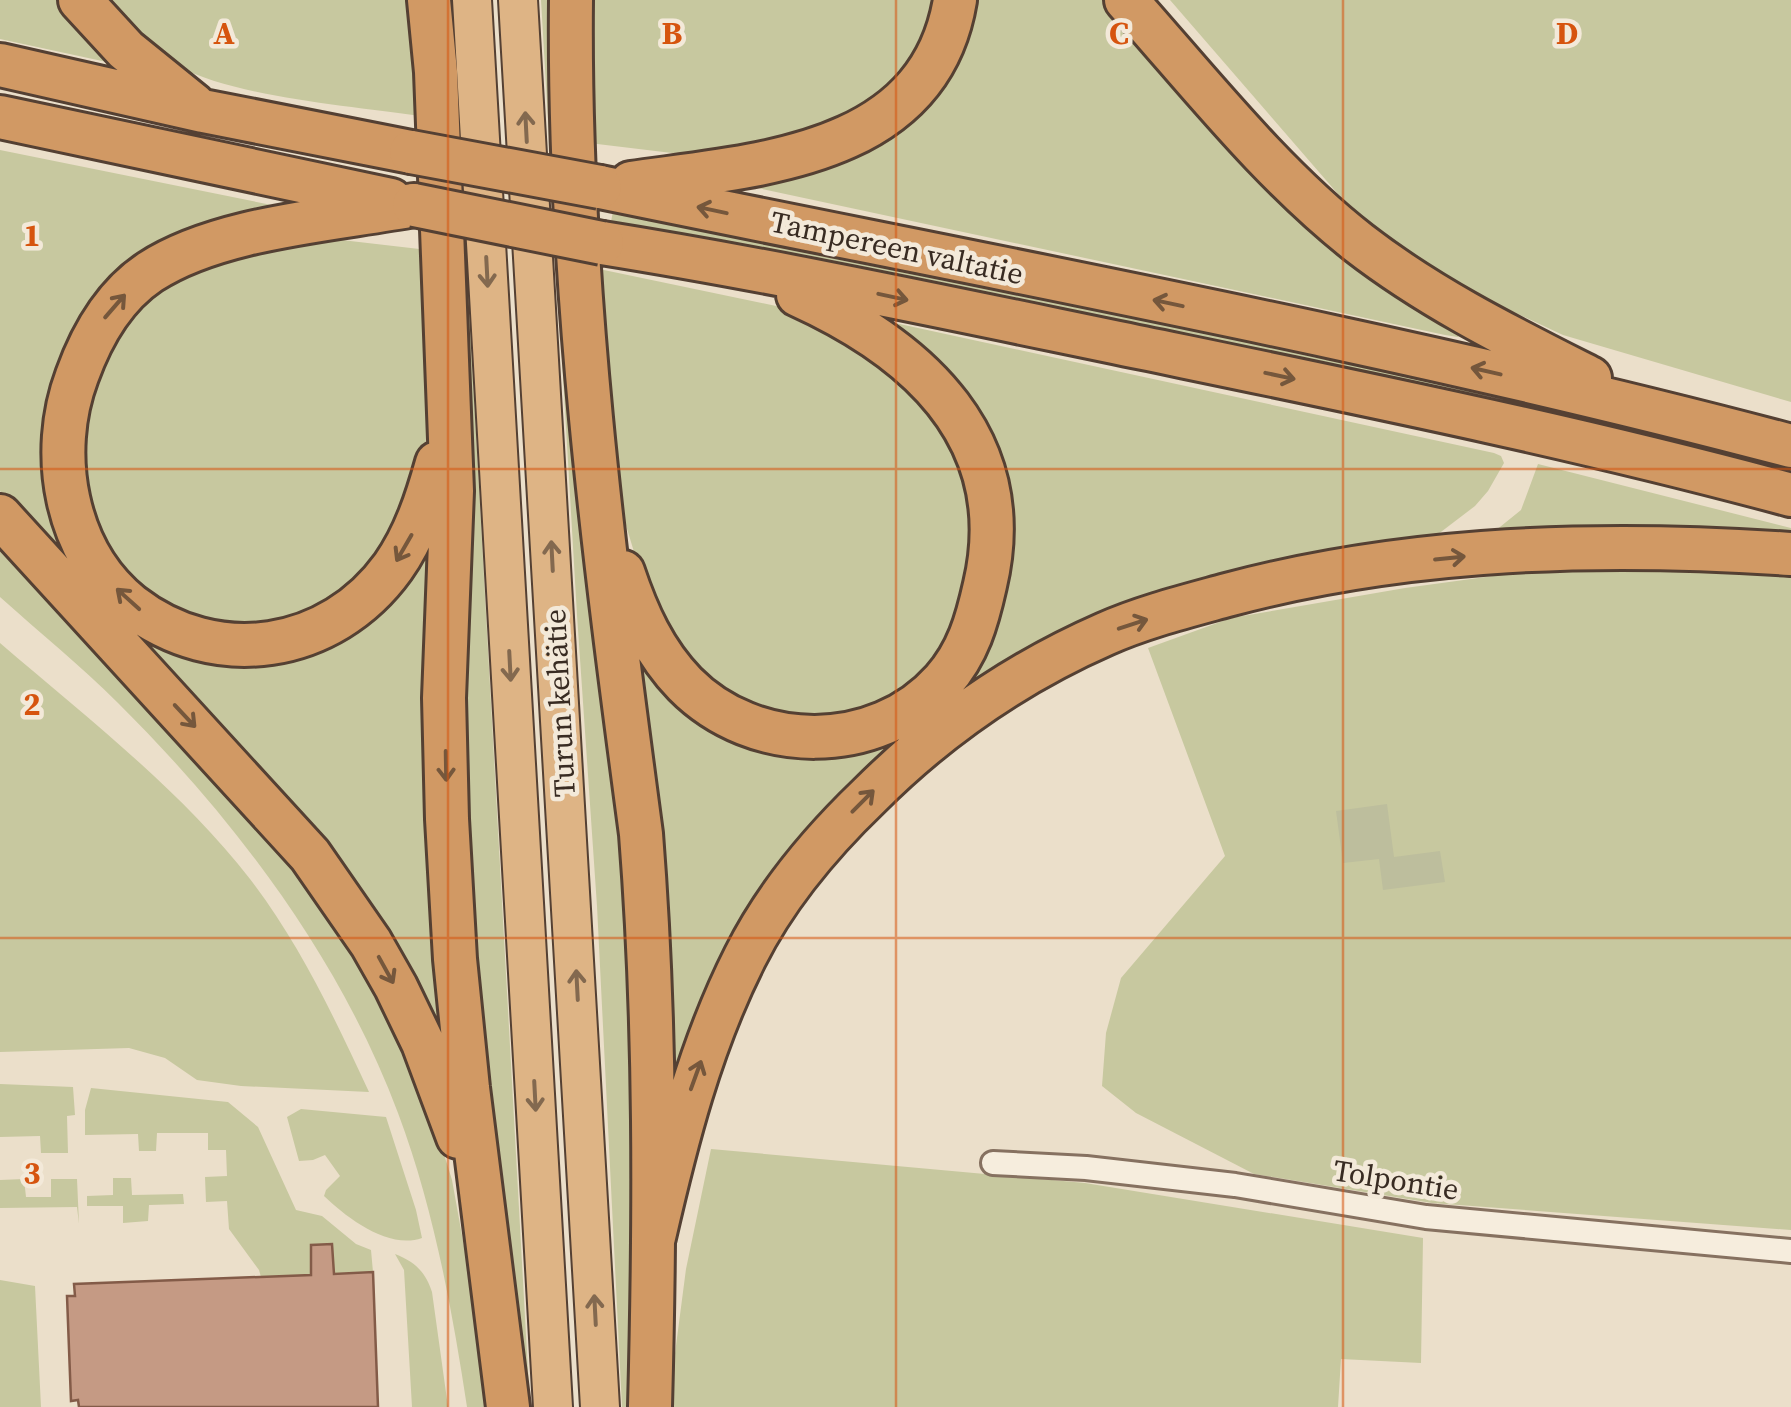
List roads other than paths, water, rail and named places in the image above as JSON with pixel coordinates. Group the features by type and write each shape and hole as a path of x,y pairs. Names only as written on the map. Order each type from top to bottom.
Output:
{"highway":[{"path":"80,0 126,50 202,111"},
{"path":"429,0 452,490 444,698 447,819 455,958 508,1407"},
{"name":"Turun kehätie","path":"472,0 553,1407"},
{"name":"Turun kehätie","path":"518,0 600,1407"},
{"path":"571,0 570,82 578,282 600,509 644,868 654,1114 650,1407"},
{"path":"600,187 779,160 855,136 916,86 936,56 955,0"},
{"path":"1126,0 1263,154 1357,241 1462,311 1649,408"},
{"name":"Tampereen valtatie","path":"0,66 202,111 600,187 1388,349 1649,408 1791,446"},
{"name":"Tampereen valtatie","path":"0,117 414,205 729,263 1322,385 1613,449 1791,495"},
{"path":"414,205 227,240 179,256 138,281 105,317 74,384 63,440 67,497 80,538 101,573 129,603 178,630 214,641 255,645 283,642 319,631 343,616 363,601 393,567 420,520 448,424"},
{"path":"600,509 637,611 658,650 700,697 744,725 795,736 823,737 876,727 902,714 934,690 954,668 968,643 991,560 990,498 978,456 956,414 923,375 847,317 729,263"},
{"path":"0,516 264,801 340,895 396,987 423,1043 482,1202"},
{"path":"654,1237 682,1116 713,1028 746,955 788,887 835,829 894,770 964,713 1038,666 1108,632 1191,605 1361,566 1543,548 1634,546 1791,554"}],"street":[{"name":"Tolpontie","path":"993,1163 1086,1168 1235,1185 1426,1217 1791,1251"}]}
